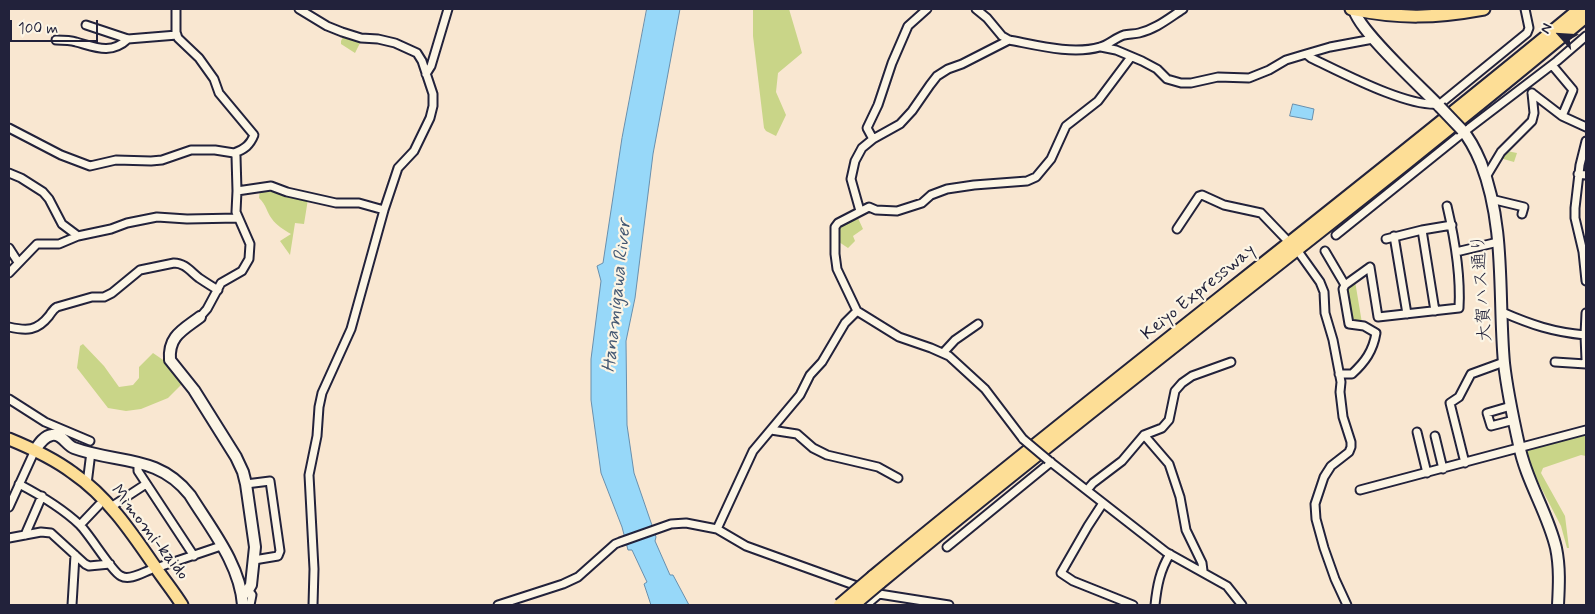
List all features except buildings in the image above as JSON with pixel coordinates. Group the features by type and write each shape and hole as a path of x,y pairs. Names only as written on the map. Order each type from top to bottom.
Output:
{"highway":[{"name":"Keiyo Expressway","path":"840,605 877,585 1007,468 1454,112 1580,9"},
{"name":"Keiyo Expressway","path":"853,605 1162,356 1461,119 1586,16"}],"main road":[{"path":"1352,9 1411,17 1444,16 1484,9"},
{"name":"Mimomi-kaido","path":"9,439 73,473 111,507 132,533 174,605"},
{"name":"Mimomi-kaido","path":"9,446 33,453 67,477 107,512 182,605"}],"street":[{"path":"9,128 61,155 90,166 116,160 156,160 191,150 230,151 234,153 245,149 254,135 219,93 214,79 199,58 178,35 176,9"},
{"path":"299,9 342,32 361,38 394,43 417,53 422,61 433,94 430,118 414,151 398,168 384,210 351,329 322,393 317,436 309,475 314,605"},
{"path":"426,74 431,66 448,9"},
{"path":"873,139 867,128 878,105 892,63 908,26 927,9"},
{"path":"976,9 987,18 1002,36 1009,40 1060,49 1102,47 1116,50 1150,65 1167,79 1181,83 1191,83 1218,77 1249,78 1269,70 1286,60 1330,47 1373,39"},
{"path":"1102,47 1117,38 1149,30 1183,9"},
{"name":"大賀ハス通り","path":"1352,9 1357,19 1373,39 1463,131 1474,148 1486,177 1498,242 1504,362 1510,406 1527,475 1548,524 1556,550 1559,580 1558,605"},
{"path":"1306,54 1378,88 1404,98 1439,106 1527,33 1529,28 1526,9"},
{"path":"86,25 128,40 178,35"},
{"path":"1336,235 1463,131 1552,65 1586,36"},
{"path":"56,40 111,49 128,40"},
{"path":"860,210 851,179 855,161 862,148 873,139 900,124 912,111 937,76 1009,40"},
{"path":"1131,57 1098,101 1066,126 1051,159 1036,177 1027,181 974,185 947,190 931,195 922,203 897,211 876,210 869,207 860,210 838,223 836,227 834,254 837,269 857,311 899,337 943,353 985,389 1023,439 1049,461 1170,554 1204,571 1227,586 1242,605"},
{"path":"1552,65 1573,90 1562,116"},
{"path":"1486,177 1500,152 1532,121 1534,113 1532,93 1527,84"},
{"path":"1532,93 1562,116 1586,127"},
{"path":"1586,141 1582,175 1575,208 1586,281"},
{"path":"234,153 236,156 236,207 238,218 250,244 249,259 242,271 221,283 207,309 200,317 175,337 170,346 170,360 194,390 236,457 246,484 255,547 251,585 244,597"},
{"path":"9,173 43,192 49,199 62,224 78,236"},
{"path":"237,191 271,186 287,192 336,203 359,203 384,210"},
{"path":"1177,229 1199,196 1202,195 1224,205 1261,213 1285,238"},
{"path":"1491,200 1524,207 1522,214"},
{"path":"1339,374 1352,374 1370,354 1376,333 1364,326 1349,324 1343,289 1345,285 1370,267 1378,317 1460,308 1456,252 1448,206"},
{"path":"9,273 37,244 59,244 78,236 157,217 187,219 238,218"},
{"path":"1386,239 1452,225"},
{"path":"1578,229 1586,230"},
{"path":"1422,230 1435,311"},
{"path":"1394,236 1407,314"},
{"path":"1456,252 1498,242"},
{"path":"9,248 18,262"},
{"path":"1325,251 1345,285"},
{"path":"1300,254 1323,288 1325,313 1333,340 1341,382 1340,392 1344,417 1351,447 1350,452 1329,469 1316,496 1315,510 1324,548 1347,605"},
{"path":"9,327 29,330 42,323 57,307 92,297 104,297 112,293 140,270 174,263 185,265 218,290"},
{"path":"717,529 753,451 800,395 810,375 822,362 845,323 857,311"},
{"path":"1502,312 1543,329 1560,333 1585,335"},
{"path":"1586,314 1586,360"},
{"path":"943,353 955,340 978,324"},
{"path":"1087,490 1093,483 1122,461 1144,435 1162,428 1169,420 1176,391 1182,383 1192,376 1230,362"},
{"path":"1465,463 1450,403 1459,397 1471,374 1504,362"},
{"path":"1555,362 1586,364"},
{"path":"9,399 45,422 90,441"},
{"path":"1510,406 1487,413 1491,426 1514,420"},
{"path":"771,430 797,434 813,448 827,455 878,467 898,478"},
{"path":"1360,490 1586,430"},
{"path":"1418,432 1427,473"},
{"path":"9,507 33,453 44,439 50,435 60,437 73,448 162,470 180,482 190,494 234,570 244,597"},
{"path":"1144,435 1169,464 1180,497 1186,530 1204,571"},
{"path":"1435,436 1443,469"},
{"path":"87,484 91,452"},
{"path":"946,547 1049,461"},
{"path":"138,463 138,471 194,556"},
{"path":"246,484 270,481 280,551 278,556 254,560"},
{"path":"19,484 42,496 80,525 115,572 121,576 128,578 221,546"},
{"path":"111,507 146,484"},
{"path":"25,535 42,496"},
{"path":"1103,503 1061,573 1073,580 1133,605"},
{"path":"80,525 99,505"},
{"path":"498,605 563,584 578,577 615,544 671,524 686,523 717,529 746,546 877,585 911,602 949,605"},
{"path":"9,538 41,532 51,533 84,564 89,566 110,564"},
{"path":"1155,605 1159,577 1170,554"},
{"path":"72,605 75,555"},
{"path":"866,605 877,585"},
{"path":"244,597 252,595 250,605"}],"green space":[{"path":"753,9 789,9 802,53 778,73 776,92 786,115 776,136 764,128 753,36"},
{"path":"345,36 361,41 355,53 341,44"},
{"path":"1507,151 1517,153 1514,162 1500,158"},
{"path":"272,188 308,199 304,224 295,223 290,255 280,241 291,234 274,221 259,198 260,190"},
{"path":"857,216 863,229 853,236 855,241 848,248 839,242 840,227"},
{"path":"1355,281 1362,323 1351,320 1347,290"},
{"path":"83,344 104,366 119,387 133,385 139,378 139,367 153,353 169,364 184,382 168,398 141,409 126,411 108,408 77,368 80,346"},
{"path":"1586,433 1586,456 1581,455 1543,468 1541,473 1565,516 1569,548 1567,548 1561,526 1535,476 1527,451"}],"water":[{"name":"Hanamigawa River","path":"647,9 680,9 653,154 635,298 626,341 627,425 634,473 656,537 655,541 670,575 673,575 689,605 651,605 644,584 647,582 632,550 628,550 622,527 601,473 591,400 591,359 601,281 597,266 603,263 622,138"},
{"path":"1293,104 1314,109 1312,120 1290,116"}]}
